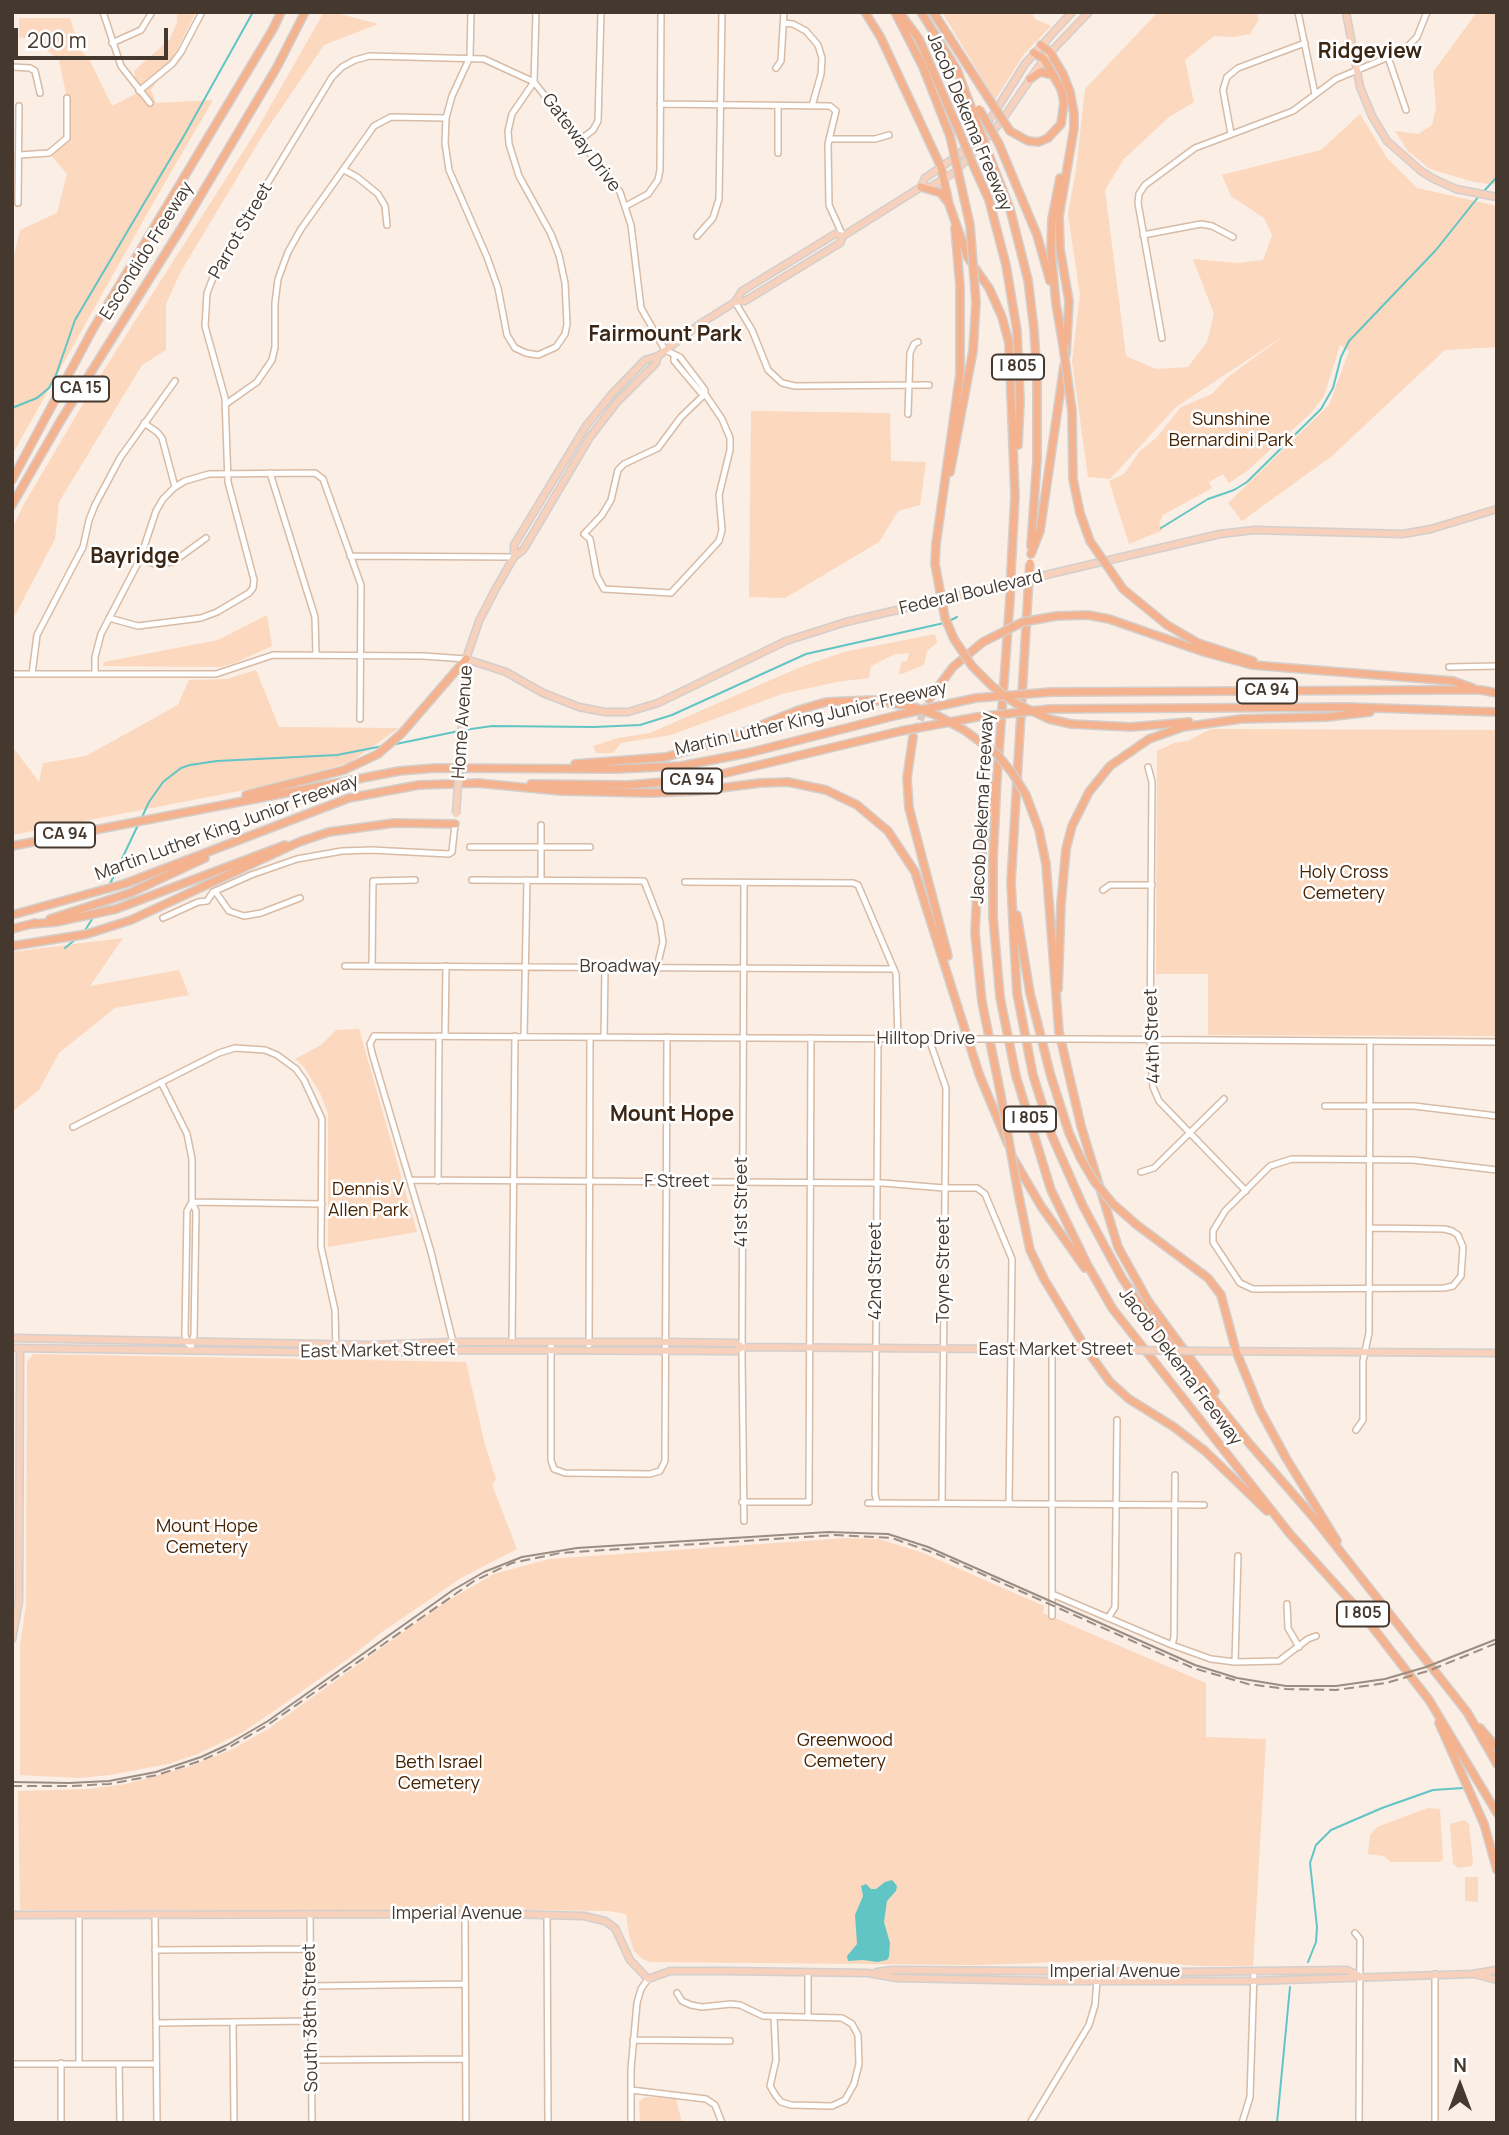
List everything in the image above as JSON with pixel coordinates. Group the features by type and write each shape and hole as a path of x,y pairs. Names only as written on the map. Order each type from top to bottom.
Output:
{"highway":[{"name":"Escondido Freeway","path":"12,480 93,329 281,12"},
{"name":"Escondido Freeway","path":"12,505 61,420 182,227 277,67 305,12"},
{"path":"864,12 881,38 941,167 949,204 968,258 989,288 1002,317 1009,343 1015,498"},
{"path":"897,12 950,136 970,225 975,303 973,351 938,528"},
{"name":"Jacob Dekema Freeway","path":"897,12 919,39 989,200 1006,265 1017,331 1020,401 997,778 993,917 1000,997 1016,1076 1051,1190 1112,1308 1290,1534 1364,1616 1429,1700 1497,1813"},
{"name":"Jacob Dekema Freeway","path":"921,12 957,70 977,112 989,155 1010,209 1028,280 1034,329 1037,460 1011,883 1017,993 1033,1075 1052,1136 1083,1206 1122,1278 1152,1322 1248,1442 1314,1518 1466,1712 1497,1764"},
{"path":"933,12 1010,131 1028,141 1039,142 1056,132 1061,124 1064,102 1054,75 1044,59 1034,53"},
{"path":"1031,554 1040,531 1068,337 1069,301 1060,249 1059,216 1074,120 1070,92 1050,52 1041,45"},
{"path":"1030,79 1040,72 1054,75"},
{"path":"977,112 999,144 1037,234 1056,304"},
{"path":"1072,140 1060,178 1052,219 1051,251 1072,411 1073,479 1080,513 1090,541 1123,589 1167,625 1198,643 1280,669"},
{"path":"920,187 941,193 949,204"},
{"path":"953,217 960,286 960,374 935,564 942,605 950,630 972,666 1015,704 1049,719 1071,724 1131,727 1241,719 1327,717 1392,709"},
{"path":"929,699 953,667 983,642 1017,625 1056,616 1088,615 1109,618 1231,660 1280,669 1453,681 1482,690"},
{"path":"186,811 360,764 378,754 402,733 466,659"},
{"name":"Martin Luther King Junior Freeway","path":"12,846 418,769 636,768 692,764 976,698 1052,692 1482,690 1497,693"},
{"path":"561,767 593,761 666,757 727,740 799,710 826,702 873,700 914,707 938,716 964,730 997,754 1026,795 1039,830 1046,864 1059,1032 1081,1126 1118,1247 1148,1301 1207,1380 1248,1442"},
{"name":"Martin Luther King Junior Freeway","path":"12,915 120,886 349,798 419,785 628,785 680,782 725,775 901,731 995,714 1051,709 1346,707 1497,712"},
{"path":"1056,1003 1060,904 1066,849 1072,826 1089,792 1110,766 1149,739 1184,727 1241,719"},
{"path":"914,737 907,778 909,808 963,1018"},
{"path":"997,778 989,799 977,891 975,933 980,991 1030,1250 1044,1279 1087,1350 1110,1382 1129,1399 1174,1427 1205,1451 1290,1534"},
{"path":"477,783 561,791 662,793 775,782 813,786 848,800 883,826 910,863 923,894 986,1092 1018,1168 1112,1308"},
{"path":"33,923 82,918 111,911 153,897 273,848 360,826 394,822 455,824"},
{"path":"12,929 115,899 148,886 244,839"},
{"path":"12,946 73,937 131,919 299,842"},
{"path":"1011,883 1030,993 1065,1121 1080,1157 1094,1181 1113,1204 1209,1278 1222,1296 1236,1351 1260,1410 1286,1458 1357,1573"},
{"path":"1429,1700 1484,1824 1497,1870"},
{"path":"1466,1712 1497,1748"}],"main road":[{"name":"Home Avenue","path":"455,824 466,659 479,621 514,556 514,545 594,414 645,360 658,356 735,302 745,302 840,243 844,236 920,187 925,178 960,154 993,115 1034,53 1072,12"},
{"name":"Home Avenue","path":"920,187 930,187 955,172 1000,124 1044,59 1089,12"},
{"path":"1346,12 1356,70 1372,116 1387,141 1432,178 1457,189 1497,197"},
{"name":"Federal Boulevard","path":"466,659 506,672 543,693 579,707 605,712 628,712 658,703 786,641 846,621 1220,534 1254,530 1403,534 1431,529 1497,509"},
{"path":"12,1639 16,1602 16,1338"},
{"name":"East Market Street","path":"16,1338 336,1344 665,1342 736,1343 742,1347 876,1349 1497,1353"},
{"path":"384,1353 444,1347 453,1342"},
{"name":"East Market Street","path":"16,1348 384,1353 470,1350 736,1351 742,1347"},
{"name":"Imperial Avenue","path":"12,1915 584,1916 615,1928 630,1960 648,1979 670,1971 868,1973 897,1978 1254,1981 1472,1974 1497,1970"},
{"name":"Imperial Avenue","path":"868,1973 892,1969 1254,1972 1347,1970 1360,1976"},
{"path":"897,1978 899,1974 935,1971"},
{"name":"Imperial Avenue","path":"1472,1974 1497,1980"}],"street":[{"path":"103,12 121,66 150,103"},
{"path":"112,43 141,30 152,12"},
{"path":"139,91 172,64 202,12"},
{"path":"471,12 470,57 452,96 446,118 445,143 449,170 498,288 507,335 515,348 526,353 542,354 556,347 565,334 568,324 565,283 551,234 519,176 509,144 508,131 512,114 534,82 536,12"},
{"path":"580,140 593,130 598,121 601,12"},
{"path":"626,206 648,194 658,180 661,12"},
{"path":"697,236 713,218 719,200 722,12"},
{"path":"776,68 781,61 784,12"},
{"path":"1298,12 1315,94"},
{"path":"1162,338 1138,203 1139,194 1145,185 1188,152 1293,111 1336,79 1411,44 1426,15 1417,12"},
{"path":"784,23 793,24 806,31 818,45 821,74 812,106"},
{"path":"1231,134 1223,90 1227,78 1238,68 1305,43"},
{"name":"Parrot Street","path":"109,618 138,626 201,618 217,612 253,588 254,580 227,474 225,404 205,326 207,293 218,265 332,78 342,67 370,56 470,57"},
{"name":"Gateway Drive","path":"470,57 496,63 534,82 620,192 631,225 640,308 665,350"},
{"path":"1388,57 1406,110"},
{"path":"12,67 35,71 40,93"},
{"path":"17,150 49,153 67,138 67,98"},
{"path":"660,104 830,106 836,111 829,139 829,205 844,236"},
{"path":"19,106 19,203"},
{"path":"778,106 778,153"},
{"path":"225,404 257,382 272,360 280,269 301,229 378,122 391,117 446,118"},
{"path":"829,139 875,139 889,135"},
{"path":"344,170 378,194 385,206 387,225"},
{"path":"1143,235 1201,224 1212,226 1233,237"},
{"path":"735,302 752,330 768,370 782,383 794,386 929,385"},
{"path":"908,414 910,353 918,342"},
{"path":"665,350 680,357 705,390 730,438 730,450 719,495 722,530 719,541 671,593 604,589 597,576 590,539 584,534 602,515 611,500 618,470 624,464 658,448 681,417 705,394"},
{"path":"32,674 37,635 83,547 94,505 120,458 175,380"},
{"path":"144,424 162,438 175,487"},
{"path":"270,473 315,617 316,655"},
{"path":"95,674 97,646 140,559 156,511 175,487 197,476 315,473 323,479 361,585 360,719"},
{"path":"140,559 155,564 173,562 206,538"},
{"path":"350,556 514,556"},
{"path":"12,674 216,674 273,655 361,654 466,659"},
{"path":"1449,667 1497,666"},
{"name":"44th Street","path":"1148,767 1152,782 1150,1040 1153,1087 1159,1101 1246,1191"},
{"name":"Home Avenue","path":"215,891 284,863 324,853 371,850 449,854 453,846 455,824"},
{"path":"541,825 541,880"},
{"path":"470,847 590,846"},
{"path":"372,966 373,881 415,880"},
{"path":"472,880 644,881 660,922 663,942 657,967"},
{"path":"524,1037 527,880"},
{"path":"685,882 858,885 894,969 898,986 898,1039"},
{"name":"41st Street","path":"744,883 744,1521"},
{"path":"1103,890 1110,885 1152,885"},
{"path":"163,918 198,902 207,901 215,891 229,911 244,916 254,915 300,898"},
{"name":"Broadway","path":"345,965 894,969"},
{"path":"438,1181 446,966"},
{"path":"604,1037 605,967"},
{"name":"Hilltop Drive","path":"410,1180 372,1053 370,1044 374,1036 1497,1042"},
{"path":"512,1342 515,1037"},
{"path":"589,1351 590,1037"},
{"path":"551,1342 551,1460 554,1469 565,1473 650,1474 660,1471 665,1461 667,1037"},
{"path":"743,1502 809,1502 811,1038"},
{"name":"42nd Street","path":"877,1503 878,1039"},
{"name":"Toyne Street","path":"929,1039 946,1088 942,1503"},
{"path":"1356,1430 1363,1420 1363,1361 1369,1333 1370,1041"},
{"path":"73,1127 219,1053 235,1048 265,1050 296,1069 322,1119 321,1247 335,1310 336,1353"},
{"path":"161,1082 187,1134 192,1159 192,1202 196,1211 190,1350"},
{"path":"1141,1172 1154,1168 1224,1099"},
{"path":"1325,1106 1446,1109 1497,1116"},
{"path":"1370,1228 1452,1231 1461,1240 1461,1276 1453,1286 1444,1288 1246,1287 1240,1283 1213,1242 1213,1231 1218,1221 1246,1191 1270,1166 1292,1159 1431,1161 1497,1170"},
{"path":"410,1180 453,1342"},
{"name":"F Street","path":"410,1180 877,1183 976,1188 985,1194 1012,1259 1010,1350"},
{"path":"192,1202 322,1204"},
{"path":"1009,1504 1010,1350"},
{"path":"1052,1350 1052,1616"},
{"path":"1108,1618 1115,1608 1117,1420"},
{"path":"1172,1645 1175,1475"},
{"path":"868,1503 1204,1505"},
{"path":"1236,1662 1238,1556"},
{"path":"1052,1594 1172,1645 1211,1658 1236,1662 1279,1661 1316,1636"},
{"path":"1287,1604 1288,1628 1299,1647"},
{"name":"South 38th Street","path":"310,1914 312,2123"},
{"path":"465,1914 466,2123"},
{"path":"547,1914 548,2123"},
{"path":"79,1916 79,2063"},
{"path":"155,1916 156,2123"},
{"path":"1355,1933 1360,1939 1359,2123"},
{"path":"155,1950 311,1949"},
{"path":"808,1972 808,2017"},
{"path":"1242,2123 1250,2097 1254,1972"},
{"path":"1435,1974 1435,2123"},
{"path":"631,2123 633,2040 637,2003 640,1989 648,1979"},
{"path":"1030,2123 1089,2025 1095,2005 1097,1980"},
{"path":"311,1986 465,1984"},
{"path":"677,1993 682,2001 702,2007 740,2005 774,2018 842,2018 852,2024 858,2035 859,2064 848,2096 832,2106 791,2105 781,2102 770,2086 776,2060 774,2018"},
{"path":"156,2022 311,2021"},
{"path":"233,2022 234,2123"},
{"path":"633,2040 730,2041"},
{"path":"312,2060 466,2059"},
{"path":"61,2063 61,2123"},
{"path":"12,2064 156,2064"},
{"path":"119,2064 120,2123"},
{"path":"631,2090 706,2099 715,2105 722,2123"}],"green space":[{"path":"177,12 196,12 178,48 151,90 156,103 213,100 12,455 12,264 20,230 57,213 67,174 49,153 67,138 67,98 59,60 37,42 19,37 19,18 70,18 80,49 90,61 112,106 137,93 134,71 170,39 177,22"},
{"path":"324,12 378,24 324,45 261,138 181,271 166,304 166,350 142,365 59,502 55,539 12,621 12,529 24,504 93,387 255,133"},
{"path":"942,12 1031,12 1035,19 1051,26 1024,54 995,100"},
{"name":"Sunshine Bernardini Park","path":"1158,12 1256,12 1259,19 1250,34 1214,36 1185,60 1194,102 1169,117 1124,159 1105,190 1126,356 1156,369 1188,367 1207,342 1214,314 1193,259 1237,263 1263,260 1272,235 1264,218 1231,196 1222,175 1321,150 1360,114 1387,158 1417,188 1497,206 1497,347 1445,350 1332,456 1242,521 1228,503 1329,405 1349,351 1340,345 1324,396 1311,413 1247,471 1229,483 1223,474 1209,482 1212,488 1163,515 1159,523 1163,530 1129,544 1109,481 1124,474 1139,452 1156,438 1181,407 1212,394 1228,377 1285,335 1176,407 1110,479 1088,477 1072,361 1080,295 1068,214 1085,89"},
{"path":"1477,12 1497,12 1497,185 1474,182 1430,169 1408,151 1395,131 1418,134 1432,125 1436,108 1433,72"},
{"path":"751,411 890,413 891,461 926,462 920,505 898,511 879,542 785,598 749,597"},
{"path":"267,615 272,646 235,663 220,667 103,666 104,662 218,640"},
{"path":"935,634 937,643 927,651 924,665 899,675 901,662 907,661 909,653 895,654 871,666 869,678 782,694 671,735 621,743 613,753 596,753 593,746 618,738 650,733 798,668 844,652"},
{"path":"256,670 279,727 399,728 349,763 260,787 12,835 12,746 39,782 43,763 86,756 178,705 189,680 227,679"},
{"name":"Holy Cross Cemetery","path":"1211,729 1497,730 1497,1036 1208,1035 1208,974 1156,974 1157,751 1174,743 1188,741"},
{"path":"123,938 90,986 179,970 189,995 115,1008 59,1053 39,1090 12,1112 12,952"},
{"name":"Dennis V Allen Park","path":"359,1029 417,1232 328,1247 328,1113 320,1093 304,1067 295,1059 321,1045 336,1030"},
{"name":"Mount Hope Cemetery","path":"33,1354 466,1362 485,1445 496,1479 492,1485 517,1549 461,1578 243,1732 198,1754 168,1764 110,1775 79,1778 20,1775 20,1645 26,1606 27,1362"},
{"name":"Greenwood Cemetery","path":"846,1538 879,1539 923,1553 1044,1606 1043,1613 1206,1683 1206,1737 1266,1739 1253,1966 1201,1966 1114,1960 979,1965 650,1962 634,1951 626,1914 609,1911 525,1910 524,1907 397,1910 20,1910 18,1791 88,1789 126,1784 188,1767 233,1749 268,1729 444,1603 494,1574 549,1559"},
{"path":"1428,1808 1440,1809 1443,1859 1440,1862 1391,1862 1384,1856 1368,1854 1370,1835 1377,1827"},
{"path":"1464,1820 1469,1824 1473,1861 1472,1866 1458,1868 1453,1864 1450,1824"},
{"path":"1465,1877 1478,1877 1478,1902 1465,1901"},
{"path":"645,2097 676,2099 682,2123 640,2123 639,2102"}],"water":[{"path":"892,1880 897,1886 887,1901 884,1922 890,1943 889,1957 877,1962 848,1961 847,1956 857,1944 855,1915 863,1896 861,1886 866,1884 871,1889 876,1889"}],"waterway":[{"path":"12,408 37,398 49,388 75,320 185,134 253,12"},
{"path":"1483,192 1497,177"},
{"path":"1161,528 1208,499 1234,490 1247,482 1321,409 1333,388 1341,357 1349,341 1436,250 1479,196"},
{"path":"949,621 957,617"},
{"path":"464,730 492,726 640,725 672,715 806,654 944,623"},
{"path":"396,744 459,731"},
{"path":"142,817 163,782 181,768 190,765 217,761 337,755 383,746"},
{"path":"109,886 138,825"},
{"path":"84,932 94,916"},
{"path":"65,948 77,938"},
{"path":"1308,1962 1316,1942 1317,1927 1310,1863 1316,1845 1331,1830 1382,1808 1433,1790 1463,1788"},
{"path":"1277,2123 1290,1987"}],"tunnel":[{"path":"916,730 929,699"}],"tram line":[{"path":"12,1782 109,1781 156,1772 201,1757 268,1721 453,1590 484,1572 522,1557 577,1548 828,1532 888,1534 928,1547 1195,1665 1237,1678 1286,1686 1336,1686 1385,1679 1426,1667 1497,1639"}],"railway":[{"path":"12,1786 109,1784 157,1775 203,1760 269,1724 474,1581 512,1563 560,1553 835,1535 892,1538 937,1554 1193,1668 1248,1684 1286,1689 1336,1690 1386,1683 1428,1671 1497,1643"}],"district":[{"name":"Ridgeview","path":"1370,52"},
{"name":"Fairmount Park","path":"665,335"},
{"name":"Bayridge","path":"135,557"},
{"name":"Mount Hope","path":"672,1115"}],"park label":[{"name":"Beth Israel Cemetery","path":"439,1774"}]}
